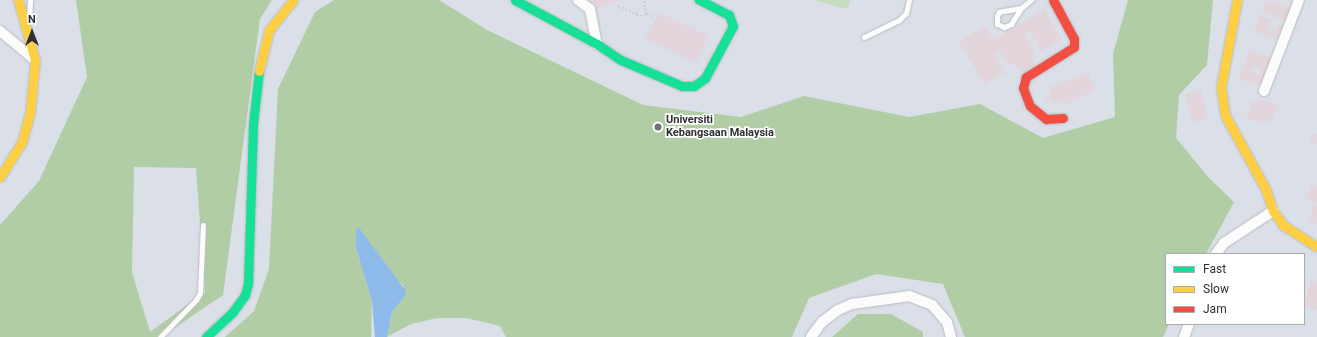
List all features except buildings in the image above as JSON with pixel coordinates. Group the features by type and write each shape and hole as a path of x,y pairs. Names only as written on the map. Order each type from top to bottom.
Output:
{"street":[{"path":"0,177 22,142 30,113 34,60 18,0"},
{"path":"206,337 232,313 245,295 248,284 253,124 259,68 269,30 293,0"},
{"path":"515,0 633,65 682,86 694,86 705,78 733,26 729,15 699,0"},
{"path":"578,0 590,9 597,44"},
{"path":"1053,0 1074,39 1074,46 1026,77 1023,88 1030,106 1046,119 1063,118"},
{"path":"1237,0 1221,87 1225,115 1266,190 1273,211 1283,225 1298,237 1317,247"},
{"path":"1264,91 1299,0"},
{"path":"0,31 34,60"},
{"path":"1217,253 1224,243 1273,211"},
{"path":"811,337 822,322 838,310 852,304 909,296 932,305 947,322 951,337"},
{"path":"1184,337 1189,325"}],"lane":[{"path":"26,30 30,20 30,0"},
{"path":"864,37 899,20 906,13 909,0"},
{"path":"1021,8 1000,12 997,16 997,24 1004,27 1012,24 1021,8 1031,0"},
{"path":"160,337 196,300 200,293 203,225"}],"path":[{"path":"644,0 647,14"},
{"path":"618,6 640,16 647,14 654,17"}],"shaded area":[{"name":"Universiti Kebangsaan Malaysia","path":"0,0 1317,0 1317,337 0,337"}],"green space":[{"path":"76,0 272,0 260,19 223,295 161,337 0,337 0,225 39,181 87,77","holes":["134,167 196,168 205,292 150,332 132,272"]},
{"path":"334,0 439,0 487,30 643,105 741,117 804,96 909,117 980,104 1043,138 1115,117 1113,54 1128,0 1213,0 1207,65 1179,95 1176,138 1209,178 1234,202 1207,253 1165,253 1165,325 1169,325 1163,337 965,337 943,284 876,274 809,298 792,337 506,337 500,326 466,318 437,318 411,324 387,337 392,312 404,297 403,285 356,248 372,301 371,337 225,337 254,311 269,269 278,89 315,12"},
{"path":"812,0 850,0 848,9"},
{"path":"858,314 891,314 923,332 923,337 832,337"}],"water":[{"path":"359,228 406,291 404,297 392,312 387,337 375,337 372,301 356,248 356,229"}],"traffic: fast":[{"path":"515,0 597,44 621,60 682,86 694,86 705,78 733,26 729,15 699,0"},
{"path":"206,337 232,313 245,295 248,284 253,124 259,71"}],"traffic: slow":[{"path":"0,177 22,142 30,113 35,60 18,0"},
{"path":"259,71 269,30 293,0"},
{"path":"1237,0 1221,87 1225,115 1266,190 1273,211 1283,225 1317,247"}],"traffic: jam":[{"path":"1053,0 1074,39 1074,47 1026,77 1023,88 1030,106 1046,119 1063,118"}],"place":[{"name":"Universiti Kebangsaan Malaysia","path":"658,127"}]}
